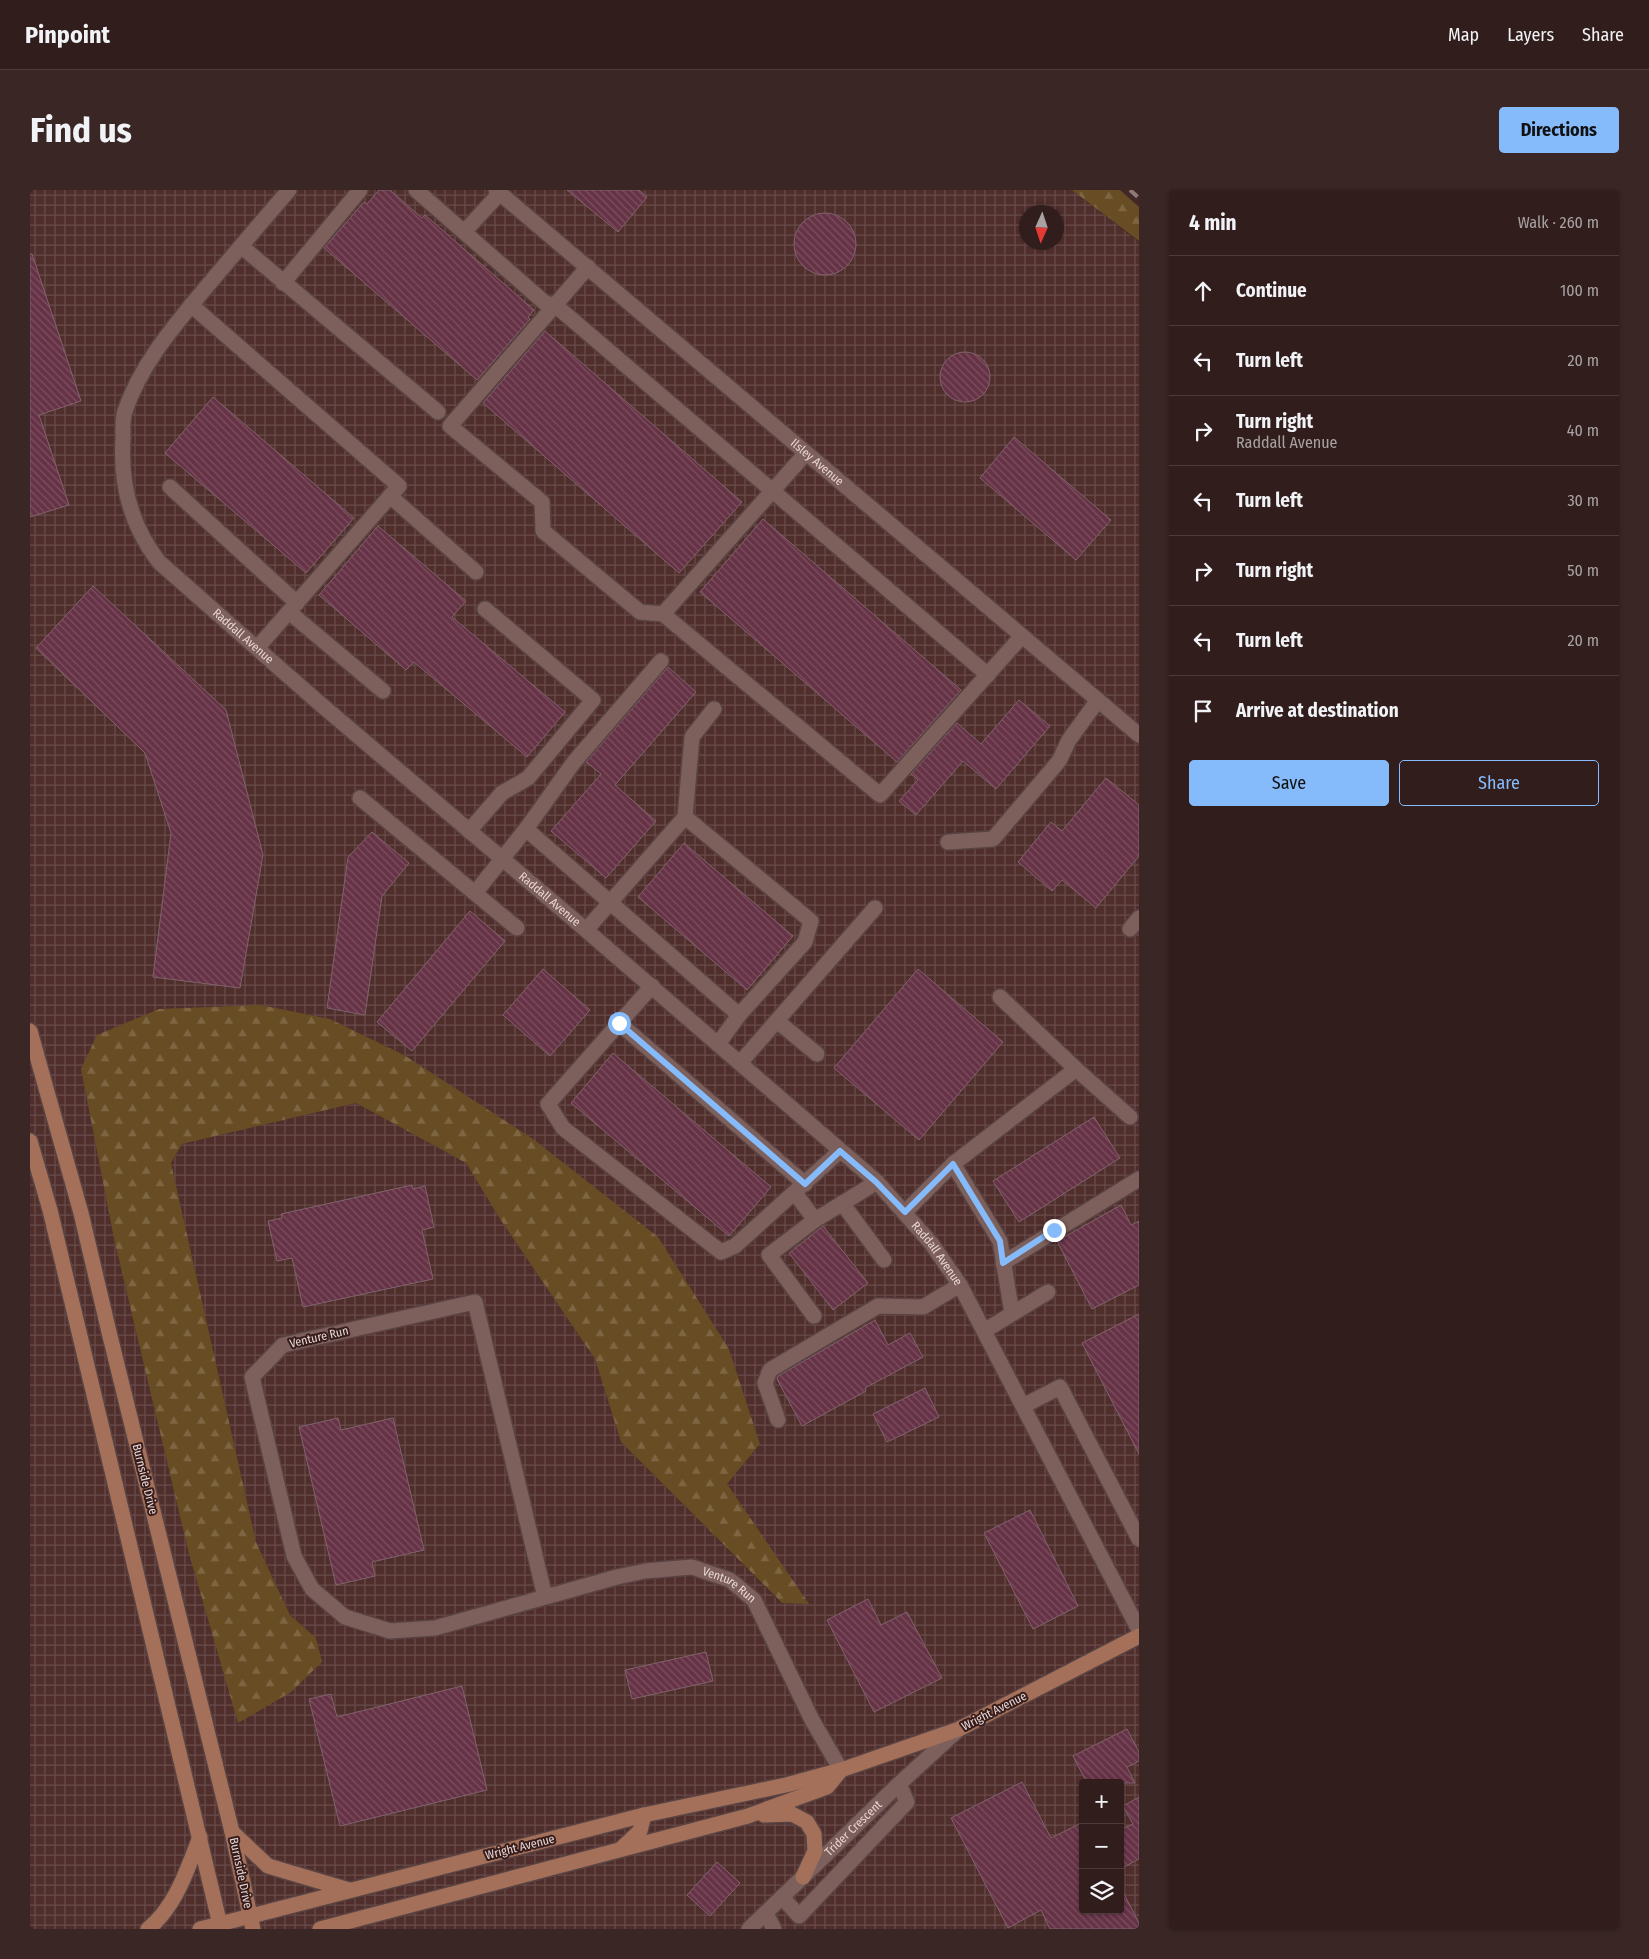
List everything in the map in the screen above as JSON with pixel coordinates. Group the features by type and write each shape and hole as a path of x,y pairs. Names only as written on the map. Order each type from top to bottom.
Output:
{"main road":[{"name":"Burnside Drive","path":"30,1031 81,1213 232,1832 251,1923"},
{"path":"30,1141 50,1210 221,1926"},
{"name":"Wright Avenue","path":"200,1929 251,1923 351,1890 644,1815 786,1785 842,1770 959,1729 1139,1636"},
{"name":"Wright Avenue","path":"320,1929 334,1927 748,1816 826,1787 842,1770"},
{"path":"748,1816 792,1814 807,1822 814,1834 815,1851 803,1876"},
{"path":"620,1850 640,1831 644,1815"},
{"path":"232,1832 268,1866 351,1890"},
{"path":"148,1929 155,1923 178,1890 200,1837"}],"street":[{"name":"Raddall Avenue","path":"289,190 164,339 135,385 124,414 122,456 126,494 132,515 147,547 159,562 257,648 652,986 876,1182 905,1212 931,1243 960,1285 1139,1630"},
{"path":"284,283 360,190"},
{"path":"416,190 545,303 555,305 988,675"},
{"path":"464,232 498,191"},
{"name":"Ilsley Avenue","path":"498,191 1139,735"},
{"path":"241,246 438,412"},
{"path":"588,268 450,426 542,502 543,531 640,612 663,614 880,795 1022,636"},
{"path":"191,305 399,486 257,648"},
{"path":"663,614 806,453"},
{"path":"170,487 293,607 384,691"},
{"path":"390,496 476,572"},
{"path":"469,831 502,794 528,778 593,700 485,609"},
{"path":"475,893 526,829 574,762 661,662"},
{"path":"948,842 993,839 1059,761 1069,740 1098,700"},
{"path":"586,930 686,817 692,737 714,709"},
{"path":"360,798 517,928"},
{"path":"686,817 811,921 805,942 738,1015 718,1044"},
{"path":"526,829 738,1015"},
{"path":"740,1063 875,908"},
{"path":"652,986 548,1104 564,1128 721,1252 735,1246 840,1151"},
{"path":"1000,996 1076,1069 1130,1117"},
{"path":"777,1021 817,1054"},
{"path":"619,1023 800,1188 815,1220"},
{"path":"905,1212 953,1164 1076,1069"},
{"path":"953,1164 1000,1241 1012,1313"},
{"path":"1003,1263 1139,1179"},
{"path":"814,1316 770,1256 815,1220 876,1182"},
{"path":"842,1203 884,1260"},
{"path":"778,1420 765,1383 770,1370 878,1306 923,1307 960,1285"},
{"path":"984,1331 1048,1292"},
{"name":"Venture Run","path":"545,1597 475,1302 283,1345 252,1377 294,1556 312,1589 345,1617 390,1631 435,1628 617,1577 645,1571 692,1567 730,1580 754,1600 812,1720 842,1770"},
{"path":"1023,1406 1060,1387 1139,1539"},
{"name":"Trider Crescent","path":"749,1929 899,1784 959,1729"},
{"path":"782,1897 799,1916 907,1802 899,1784"},
{"path":"766,1913 774,1929"}],"shaded area":[{"path":"30,190 1072,190 1139,242 1139,1929 30,1929","holes":["261,1005 330,1019 404,1055 729,1349 760,1444 727,1484 781,1603 621,1442 595,1359 500,1219 466,1163 356,1103 182,1144 171,1163 256,1542 290,1615 316,1638 188,1550 114,1239 81,1069"]}],"green space":[{"path":"1072,190 1120,190 1139,207 1139,241"},
{"path":"261,1005 330,1019 404,1055 533,1139 658,1237 729,1349 760,1444 727,1484 809,1604 782,1603 621,1442 595,1359 500,1219 466,1163 356,1103 182,1144 171,1163 256,1542 290,1615 316,1638 322,1662 291,1692 238,1723 188,1550 114,1239 81,1069 97,1035 159,1009"}],"building":[{"path":"379,190 390,190 422,218 425,215 534,310 528,317 530,319 477,380 324,248 364,202 367,204"},
{"path":"567,190 639,190 647,197 618,232"},
{"path":"825,213 837,215 847,222 854,232 856,244 854,256 847,266 837,273 825,275 813,273 803,266 796,256 794,244 796,232 803,222 813,215"},
{"path":"30,254 32,254 81,401 39,415 69,505 30,517"},
{"path":"545,331 742,502 679,573 483,403"},
{"path":"960,352 970,352 983,359 990,372 990,382 983,395 970,402 960,402 951,398 944,391 940,382 940,372 944,363 951,356"},
{"path":"213,397 354,518 306,573 165,453"},
{"path":"1014,437 1111,520 1076,560 980,478"},
{"path":"763,519 961,690 897,762 700,592"},
{"path":"378,526 466,601 452,617 565,712 527,757 414,662 406,670 319,595"},
{"path":"93,586 226,710 263,855 240,988 153,977 171,833 145,753 36,648"},
{"path":"668,667 696,692 615,785 656,821 606,878 551,831 601,774 586,762"},
{"path":"1019,700 1050,726 996,789 963,761 916,815 899,801 918,780 911,774 957,723 981,744"},
{"path":"1106,778 1139,805 1139,856 1096,908 1062,880 1052,891 1018,862 1051,822 1062,831"},
{"path":"372,832 409,863 382,896 365,1015 327,1008 348,857"},
{"path":"684,843 793,936 747,990 638,897"},
{"path":"470,911 505,941 412,1051 377,1022"},
{"path":"543,969 590,1010 550,1056 503,1015"},
{"path":"918,969 1003,1042 919,1140 834,1068"},
{"path":"613,1053 771,1187 729,1236 571,1103"},
{"path":"1094,1117 1120,1158 1019,1222 993,1181"},
{"path":"412,1185 413,1189 425,1186 434,1227 422,1230 433,1279 303,1307 292,1258 277,1261 268,1221 282,1218 281,1214"},
{"path":"1121,1205 1131,1225 1139,1221 1139,1285 1092,1309 1057,1241"},
{"path":"823,1226 868,1283 833,1310 789,1253"},
{"path":"1139,1314 1139,1454 1082,1343"},
{"path":"875,1320 888,1345 910,1333 923,1357 865,1388 866,1391 802,1426 777,1379 778,1376"},
{"path":"925,1388 939,1417 887,1442 873,1414"},
{"path":"338,1418 341,1430 393,1418 424,1550 372,1562 375,1576 336,1585 299,1427"},
{"path":"1030,1510 1078,1606 1033,1629 984,1533"},
{"path":"868,1599 881,1625 907,1612 942,1678 874,1712 827,1620"},
{"path":"706,1652 713,1681 632,1699 625,1670"},
{"path":"462,1686 487,1790 340,1826 309,1699 331,1694 337,1717"},
{"path":"1127,1729 1139,1752 1139,1761 1127,1767 1135,1783 1124,1783 1124,1779 1085,1779 1073,1756"},
{"path":"1022,1782 1051,1838 1079,1824 1079,1914 1124,1914 1124,1894 1139,1923 1139,1929 1050,1929 1041,1910 1008,1928 951,1818"},
{"path":"1139,1797 1139,1859 1124,1867 1124,1828 1133,1824 1124,1805"},
{"path":"717,1862 740,1883 710,1916 687,1895"}],"railway":[{"path":"1130,190 1139,198"}],"route":[{"path":"619,1023 805,1184 840,1151 876,1182 905,1212 953,1164 1000,1241 1003,1263 1054,1230"}]}
